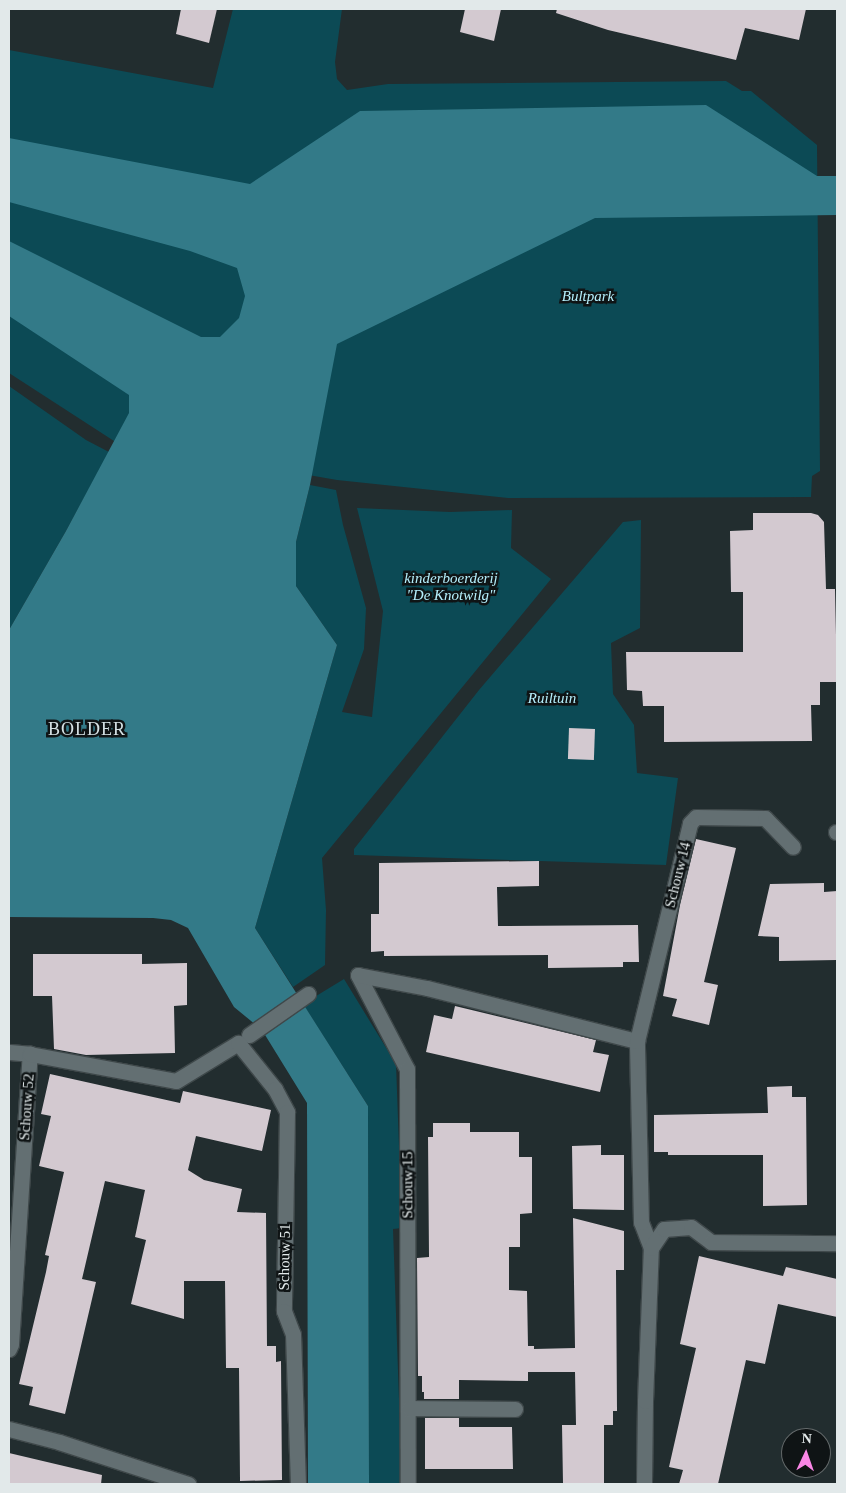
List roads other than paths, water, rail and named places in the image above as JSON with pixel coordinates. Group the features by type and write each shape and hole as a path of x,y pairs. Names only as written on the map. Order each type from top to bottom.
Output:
{"street":[{"name":"Schouw 14","path":"644,1484 651,1248 641,1222 637,1041 690,823 696,817 765,818 793,848"},
{"name":"Schouw 15","path":"408,1484 407,1069 358,975 427,988 637,1041"},
{"name":"Schouw 52","path":"9,1349 11,1344 30,1054 176,1081 244,1039 308,994"},
{"name":"Schouw 51","path":"244,1039 287,1112 284,1310 293,1334 298,1484"},
{"path":"9,1052 30,1054"},
{"path":"651,1248 664,1230 691,1227 711,1242 837,1243"},
{"path":"409,1408 515,1408"},
{"path":"9,1430 60,1442 188,1484"}],"district":[{"name":"BOLDER","path":"87,729"}],"park label":[{"name":"Bultpark","path":"588,297"},
{"name":"kinderboerderij \"De Knotwilg\"","path":"451,586"},
{"name":"Ruiltuin","path":"552,699"}]}
